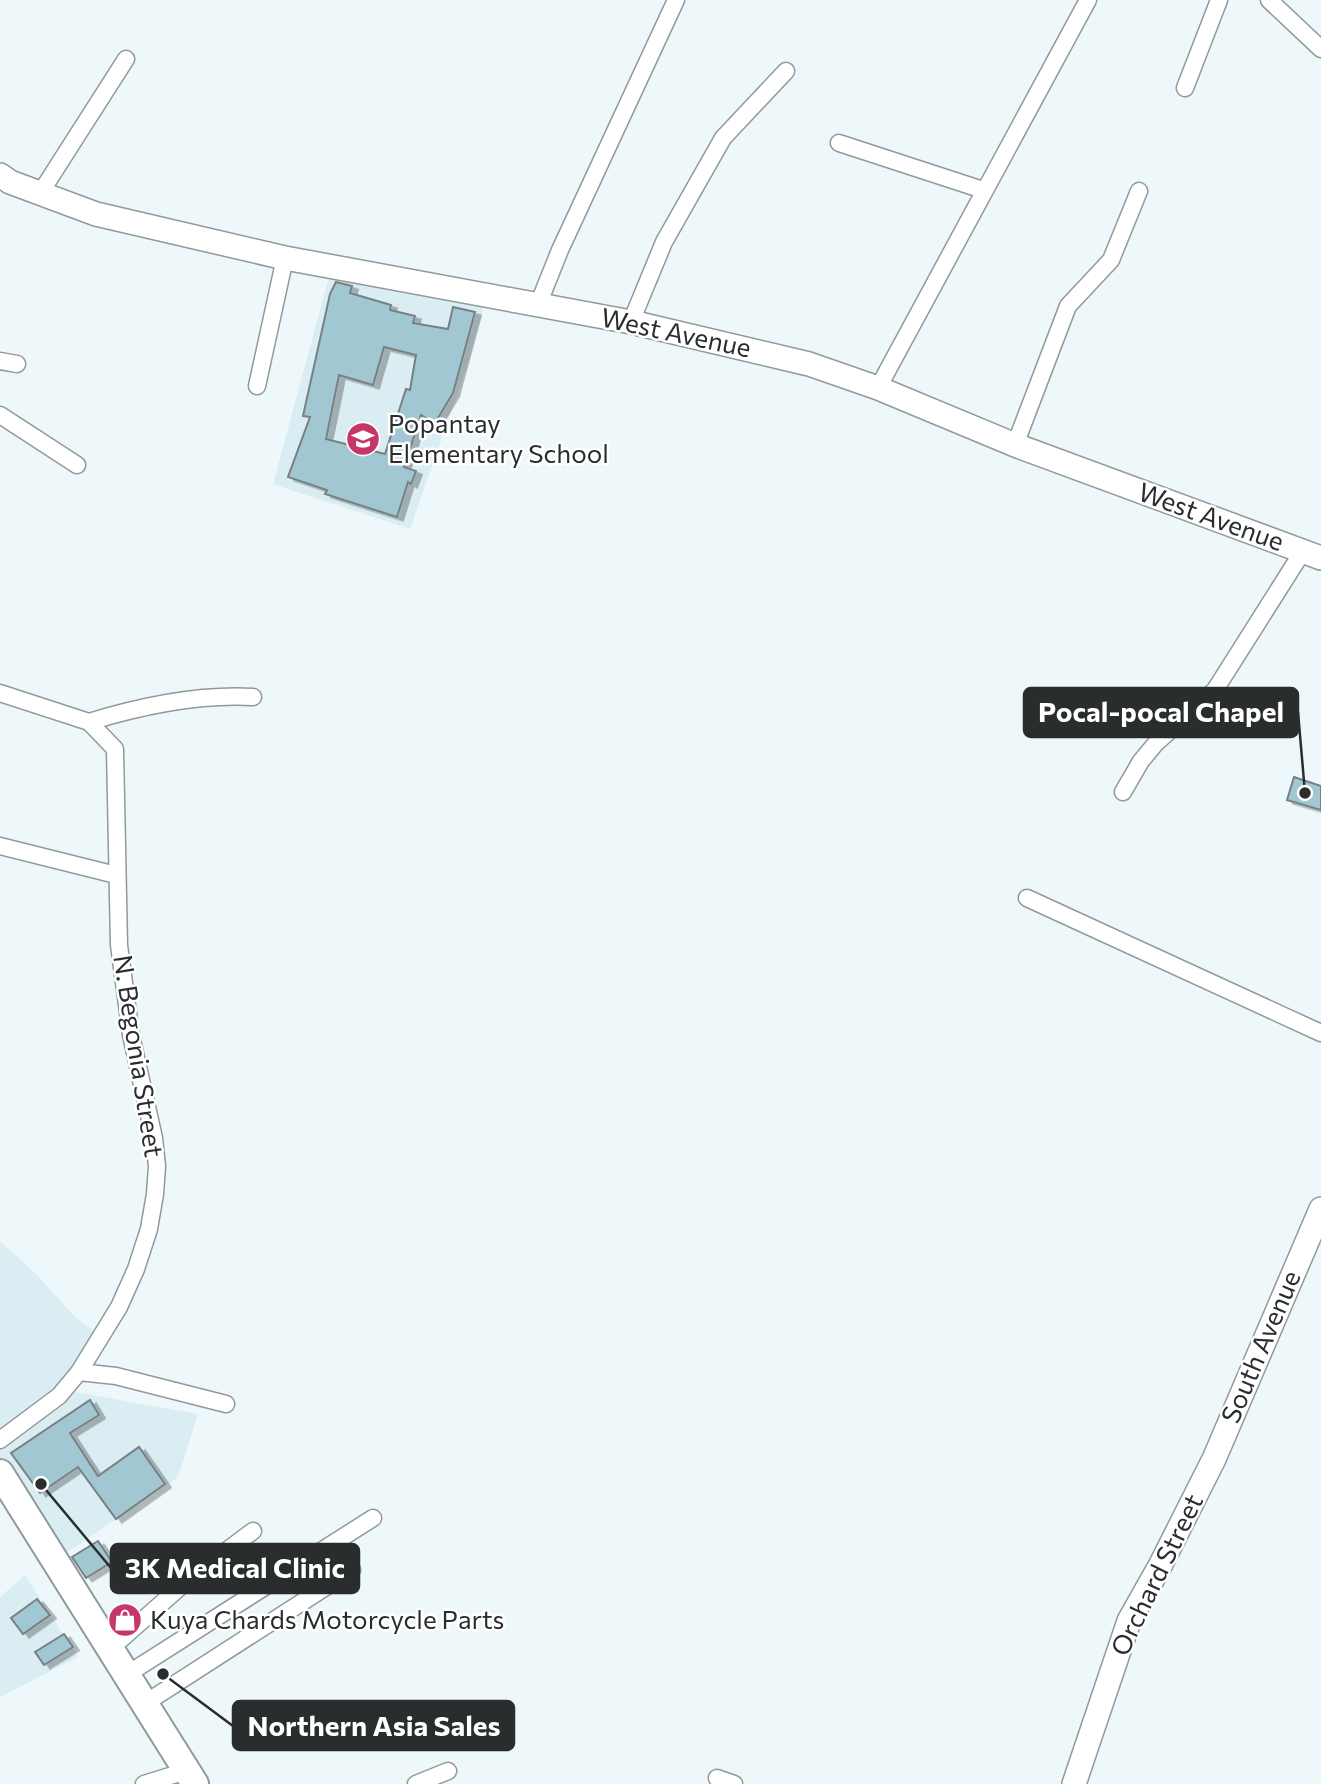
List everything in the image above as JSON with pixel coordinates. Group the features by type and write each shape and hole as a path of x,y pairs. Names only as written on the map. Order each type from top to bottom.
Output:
{"main road":[{"path":"0,1473 190,1777"}],"street":[{"path":"538,305 559,250 676,0"},
{"path":"878,388 1088,0"},
{"path":"1185,88 1219,0"},
{"path":"1269,0 1321,50"},
{"path":"41,192 126,59"},
{"path":"631,322 664,242 723,138 786,71"},
{"path":"839,143 983,190"},
{"name":"West Avenue","path":"3,183 41,192 96,214 285,258 631,322 765,353 878,388 1015,445 1312,554"},
{"path":"1015,445 1068,306 1111,260 1139,191"},
{"path":"257,386 285,258"},
{"path":"0,361 17,364"},
{"path":"0,415 77,466"},
{"path":"1123,792 1140,761 1156,743 1215,690 1312,554"},
{"name":"N. Begonia Street","path":"0,693 89,722 111,742 117,759 116,875 122,973 157,1166 149,1230 119,1307 79,1372 59,1396 0,1440"},
{"path":"89,722 188,700 253,697"},
{"path":"0,846 116,875"},
{"path":"1027,898 1321,1033"},
{"name":"South Avenue","path":"1219,1447 1321,1209"},
{"path":"79,1372 116,1376 226,1404"},
{"name":"Orchard Street","path":"1074,1784 1129,1621 1160,1566 1219,1447"},
{"path":"126,1675 373,1518"},
{"path":"109,1650 189,1579 253,1531"},
{"path":"144,1704 352,1570"},
{"path":"416,1784 448,1771"},
{"path":"144,1784 190,1777"},
{"path":"717,1778 734,1784"}],"shaded area":[{"name":"Popantay Elementary School","path":"330,273 485,302 467,366 410,529 273,484"},
{"path":"0,1241 35,1273 74,1316 95,1332 68,1380 75,1392 198,1414 178,1477 59,1558 0,1460"},
{"path":"25,1575 78,1657 0,1697 0,1597"}],"building":[{"path":"336,282 352,286 350,293 391,305 390,310 415,316 413,323 448,329 453,307 475,312 453,393 435,423 421,415 404,467 416,471 411,484 408,482 397,517 325,494 327,490 288,477 310,417 303,416 330,294","holes":["384,347 416,355 410,390 406,389 385,454 326,439 339,375 373,385"]},
{"path":"1294,777 1321,786 1321,810 1287,800"},
{"path":"90,1400 99,1415 70,1433 98,1476 139,1447 165,1484 116,1519 78,1467 40,1493 11,1453"},
{"path":"98,1541 112,1562 86,1578 72,1557"},
{"path":"37,1599 50,1615 23,1634 11,1618"},
{"path":"64,1634 73,1647 44,1665 35,1652"}],"place":[{"name":"Popantay Elementary School","path":"363,439"},
{"name":"Pocal-pocal Chapel","path":"1305,793"},
{"name":"3K Medical Clinic","path":"41,1484"},
{"name":"Kuya Chards Motorcycle Parts","path":"125,1620"},
{"name":"Northern Asia Sales","path":"163,1674"}]}
